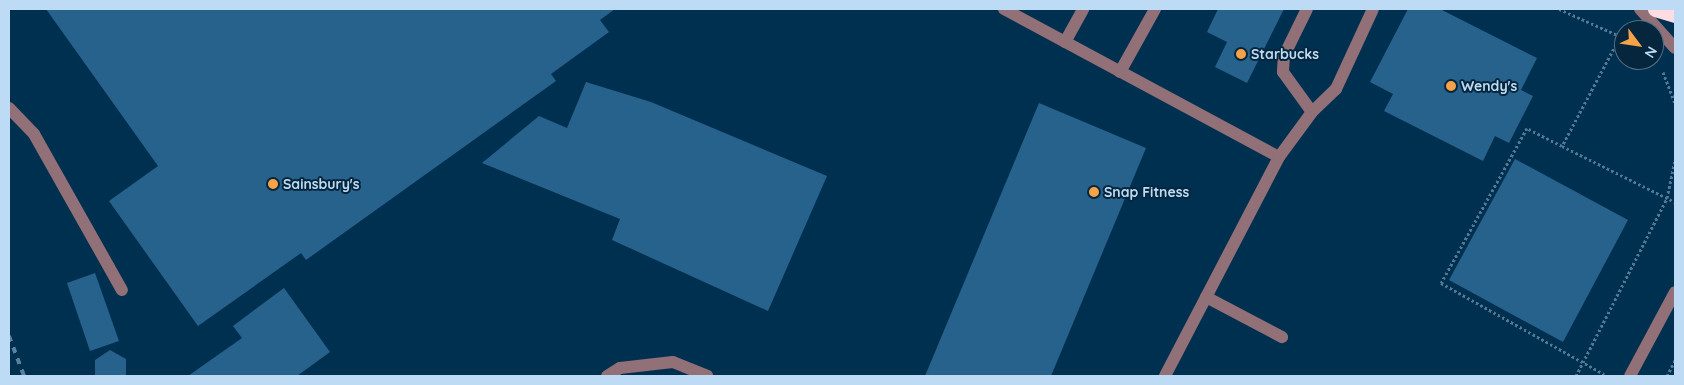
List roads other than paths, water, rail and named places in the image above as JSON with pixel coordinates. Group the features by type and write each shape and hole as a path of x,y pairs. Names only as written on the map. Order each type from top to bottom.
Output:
{"highway":[{"path":"1655,9 1675,15"}],"street":[{"path":"1004,9 1279,157"},
{"path":"1066,42 1083,9"},
{"path":"1120,72 1155,9"},
{"path":"1307,9 1284,56 1283,72 1312,112"},
{"path":"1166,376 1279,157 1312,112 1336,90 1373,9"},
{"path":"1640,9 1675,48"},
{"path":"9,108 34,134 122,290"},
{"path":"1630,376 1675,292"},
{"path":"1206,297 1282,337"},
{"path":"607,376 620,368 673,362 707,376"}],"railway":[{"path":"9,336 24,376"}],"place":[{"name":"Starbucks","path":"1241,54"},
{"name":"Wendy's","path":"1451,86"},
{"name":"Sainsbury's","path":"273,184"},
{"name":"Snap Fitness","path":"1094,192"}]}
